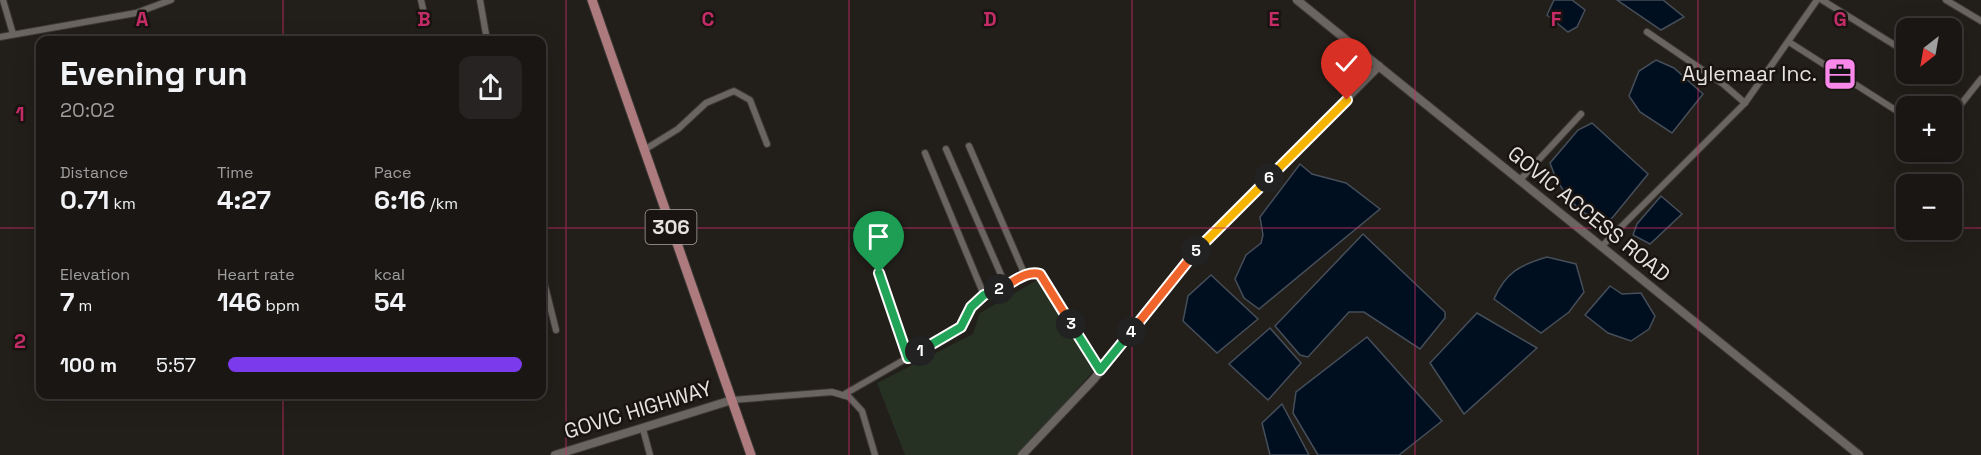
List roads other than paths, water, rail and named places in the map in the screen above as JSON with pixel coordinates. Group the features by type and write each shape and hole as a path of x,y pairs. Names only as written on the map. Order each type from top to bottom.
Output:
{"main road":[{"name":"306","path":"592,0 751,455"},
{"name":"GOVIC ACCESS ROAD","path":"1297,0 1859,455"},
{"path":"1022,455 1100,370 1202,243 1314,134 1379,66"},
{"name":"GOVIC HIGHWAY","path":"555,455 584,451 732,400"}],"street":[{"path":"3,0 13,34"},
{"path":"0,37 136,13 171,0"},
{"path":"421,0 426,22"},
{"path":"480,0 486,36"},
{"path":"1601,247 1745,103 1817,0"},
{"path":"1822,0 1896,46"},
{"path":"1946,0 1981,21"},
{"path":"1647,32 1723,84 1745,103"},
{"path":"1789,42 1896,110"},
{"path":"1962,103 1981,79"},
{"path":"644,150 678,129 706,104 734,91 750,100 767,144"},
{"path":"1519,181 1581,114"},
{"path":"969,146 1025,275"},
{"path":"946,149 1006,286"},
{"path":"925,153 984,295"},
{"path":"879,273 908,358"},
{"path":"843,395 961,327 971,307 984,295 1033,273 1040,274 1100,370"},
{"path":"546,290 556,330"},
{"path":"732,400 832,392 849,397 862,411 875,455"},
{"path":"644,429 650,455"}],"water":[{"path":"1554,0 1572,0 1585,10 1577,27 1568,32 1547,15"},
{"path":"1617,0 1663,0 1684,17 1661,30"},
{"path":"1656,60 1674,68 1703,94 1672,133 1640,112 1629,96 1639,71"},
{"path":"1592,123 1648,174 1613,217 1605,223 1598,222 1580,210 1565,193 1550,163 1578,130"},
{"path":"1300,164 1312,174 1346,183 1380,209 1259,309 1244,298 1235,279 1246,255 1261,243 1263,235 1260,217"},
{"path":"1661,196 1682,214 1650,244 1633,235 1637,224"},
{"path":"1363,234 1445,312 1445,318 1420,349 1364,312 1349,312 1308,357 1300,355 1275,326"},
{"path":"1547,257 1576,264 1584,292 1569,312 1541,333 1494,299 1504,282 1515,271"},
{"path":"1211,275 1258,319 1217,353 1183,321 1188,296"},
{"path":"1610,286 1622,294 1641,293 1655,316 1649,329 1631,341 1608,333 1585,315"},
{"path":"1477,313 1537,348 1464,414 1430,363"},
{"path":"1270,328 1301,363 1268,400 1229,364"},
{"path":"1367,337 1442,421 1399,455 1318,455 1293,413 1296,392"},
{"path":"1282,404 1309,455 1270,455 1262,423"}],"place":[{"name":"Aylemaar Inc.","path":"1840,74"}]}
